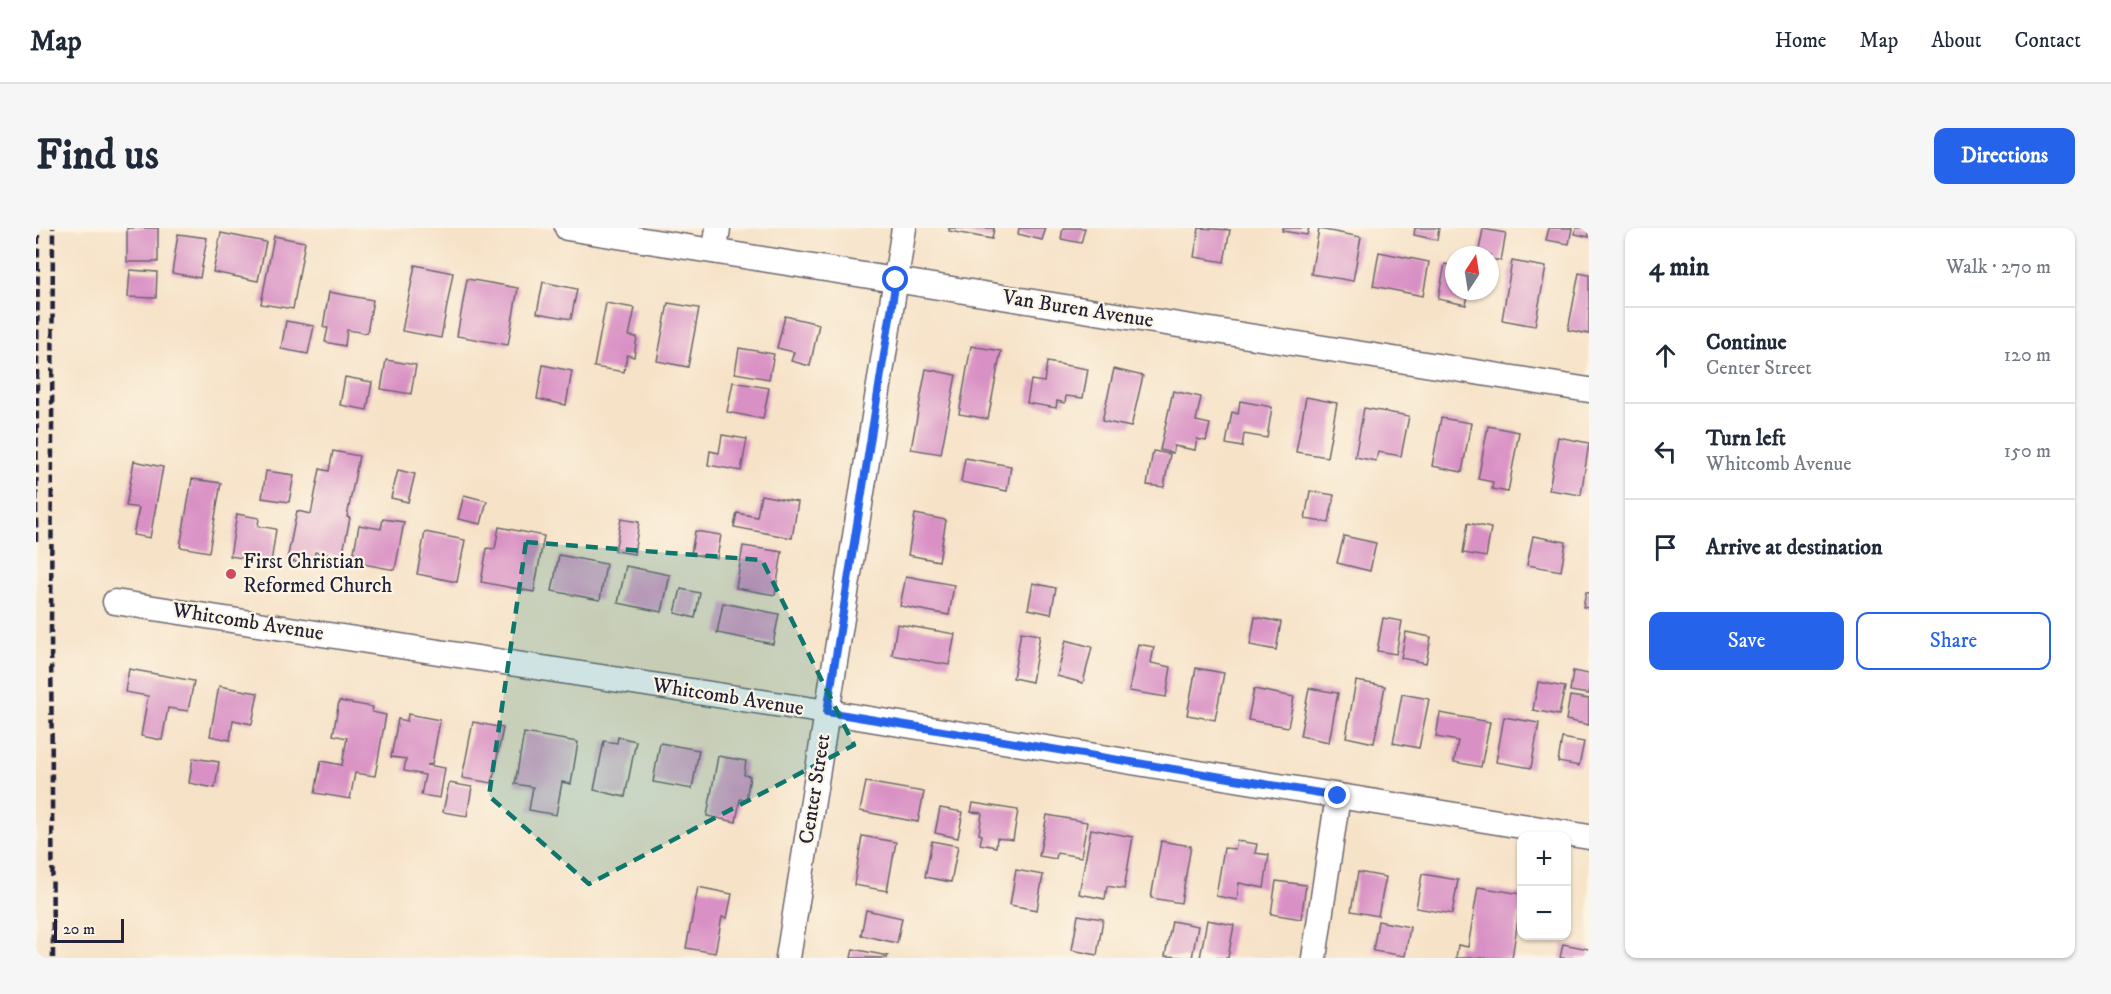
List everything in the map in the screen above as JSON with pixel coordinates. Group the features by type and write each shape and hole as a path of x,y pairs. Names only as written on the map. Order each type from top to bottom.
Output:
{"street":[{"name":"Van Buren Avenue","path":"567,228 717,240 896,280 1589,390"},
{"name":"Center Street","path":"788,958 904,228"},
{"name":"Whitcomb Avenue","path":"115,602 827,712 1589,837"},
{"path":"1314,958 1338,796"}],"highlighted area":[{"path":"526,542 762,560 854,745 589,884 489,796"}],"building":[{"path":"127,228 158,228 158,262 127,262"},
{"path":"949,228 994,228 992,239 949,231"},
{"path":"1019,228 1046,228 1042,240 1018,234"},
{"path":"1063,228 1085,228 1081,243 1061,239"},
{"path":"1199,228 1230,230 1224,262 1194,257"},
{"path":"1283,228 1309,228 1307,235 1282,231"},
{"path":"1415,228 1439,228 1437,240 1414,235"},
{"path":"1549,228 1572,228 1569,244 1546,240"},
{"path":"1576,228 1589,228 1589,237 1575,234"},
{"path":"1319,229 1361,237 1353,281 1311,274"},
{"path":"1483,229 1506,233 1501,261 1499,261 1499,246 1480,246"},
{"path":"221,233 266,242 258,281 213,272"},
{"path":"178,234 207,238 200,278 172,273"},
{"path":"274,236 305,242 293,309 261,304"},
{"path":"1379,252 1429,262 1423,296 1373,286"},
{"path":"1512,261 1546,267 1535,326 1502,320"},
{"path":"1445,264 1445,300 1467,300 1466,305 1438,299"},
{"path":"415,265 453,273 441,338 402,331"},
{"path":"130,270 157,272 156,298 128,297"},
{"path":"1579,273 1589,275 1589,334 1568,330"},
{"path":"467,279 518,288 508,345 457,336"},
{"path":"543,282 577,289 571,319 537,313"},
{"path":"329,292 373,300 367,333 347,330 345,346 325,342 328,328 323,327"},
{"path":"606,303 635,308 629,336 637,337 634,357 627,355 624,372 594,367"},
{"path":"668,303 699,308 688,367 657,361"},
{"path":"785,316 819,324 810,366 791,361 794,352 777,348"},
{"path":"286,321 314,326 308,354 281,349"},
{"path":"971,346 1001,351 988,419 959,414"},
{"path":"739,348 774,354 769,379 735,373"},
{"path":"386,360 416,365 411,394 381,389"},
{"path":"1047,362 1088,369 1083,398 1066,396 1065,403 1057,401 1056,408 1027,403 1031,380 1044,382"},
{"path":"543,365 572,371 566,405 537,399"},
{"path":"926,369 956,375 941,454 911,449"},
{"path":"1114,369 1143,376 1131,427 1102,421"},
{"path":"345,377 372,382 367,410 340,405"},
{"path":"733,382 769,388 763,419 727,412"},
{"path":"1173,391 1201,397 1196,421 1210,424 1206,441 1197,439 1195,450 1174,446 1173,453 1160,450"},
{"path":"1306,397 1337,403 1327,457 1296,452"},
{"path":"1240,401 1272,407 1267,438 1244,434 1242,447 1226,444 1232,412 1238,414"},
{"path":"1364,408 1409,416 1401,456 1378,452 1376,461 1355,457"},
{"path":"1441,418 1471,423 1462,472 1432,466"},
{"path":"1488,426 1519,432 1508,492 1492,489 1493,482 1478,479"},
{"path":"722,435 747,439 741,471 708,465 710,451 719,453"},
{"path":"1558,437 1589,443 1581,495 1549,490"},
{"path":"333,451 359,456 342,557 315,552 312,566 287,560 297,511 311,514 320,469 329,471"},
{"path":"1153,451 1170,454 1164,487 1147,485"},
{"path":"965,458 1011,466 1007,491 961,482"},
{"path":"134,461 163,467 150,538 133,535 139,508 126,506"},
{"path":"398,470 415,474 408,502 391,498"},
{"path":"266,471 294,475 289,502 262,498"},
{"path":"192,479 221,483 209,552 180,547"},
{"path":"1310,491 1334,495 1329,523 1305,519"},
{"path":"464,495 487,501 481,524 458,519"},
{"path":"761,495 798,502 792,538 734,527 737,513 757,517"},
{"path":"237,514 259,518 258,526 276,529 271,563 230,556"},
{"path":"915,514 946,520 939,561 908,555"},
{"path":"383,519 404,522 395,570 352,562 359,525 381,529"},
{"path":"621,519 639,522 634,554 615,551"},
{"path":"1468,523 1491,528 1486,557 1463,553"},
{"path":"499,527 544,536 534,592 481,582 487,548 495,549"},
{"path":"695,531 721,535 717,558 691,554"},
{"path":"425,532 465,540 457,582 417,574"},
{"path":"1344,536 1376,543 1370,571 1337,563"},
{"path":"1533,536 1566,542 1561,571 1527,565"},
{"path":"743,546 782,552 775,595 736,588"},
{"path":"559,555 606,564 600,600 552,591"},
{"path":"626,566 670,575 662,612 618,603"},
{"path":"906,576 954,585 949,615 900,606"},
{"path":"1033,583 1056,588 1051,614 1028,609"},
{"path":"681,589 700,593 695,618 675,613"},
{"path":"1586,592 1589,593 1589,608 1583,607"},
{"path":"723,603 779,614 773,644 717,633"},
{"path":"1255,617 1281,622 1276,650 1250,645"},
{"path":"1383,618 1402,621 1396,654 1377,651"},
{"path":"897,624 955,634 949,665 892,655"},
{"path":"1021,632 1040,635 1032,682 1013,678"},
{"path":"1406,632 1431,637 1426,663 1401,658"},
{"path":"1066,640 1092,647 1083,683 1057,676"},
{"path":"1138,644 1154,647 1151,663 1171,667 1166,697 1129,691"},
{"path":"1196,668 1224,673 1215,720 1187,715"},
{"path":"129,669 194,681 188,711 168,708 162,740 141,736 148,696 125,692"},
{"path":"1573,671 1589,674 1589,694 1570,691"},
{"path":"1356,681 1385,686 1374,743 1346,737"},
{"path":"1538,682 1565,687 1559,715 1533,710"},
{"path":"219,686 258,693 252,724 233,720 230,740 210,736"},
{"path":"1309,688 1338,693 1329,742 1300,736"},
{"path":"1254,689 1294,697 1288,727 1248,720"},
{"path":"1402,694 1429,699 1419,748 1393,743"},
{"path":"1570,696 1589,699 1589,725 1566,720"},
{"path":"339,701 373,707 372,712 386,715 375,776 355,773 350,799 315,793 321,761 342,765 347,738 333,735"},
{"path":"1440,713 1490,722 1481,767 1454,762 1458,741 1436,737"},
{"path":"408,714 440,720 432,764 427,765 445,768 440,798 421,795 425,775 404,771 406,759 391,757 398,719 407,721"},
{"path":"1504,717 1539,723 1531,768 1496,762"},
{"path":"473,722 503,728 492,783 462,778"},
{"path":"524,733 578,742 571,784 562,782 556,815 529,810 533,787 515,784"},
{"path":"618,737 636,741 625,797 594,790 604,741 617,743"},
{"path":"1562,738 1584,742 1579,766 1558,762"},
{"path":"660,743 699,750 692,789 653,782"},
{"path":"718,756 746,761 744,775 750,776 746,800 740,799 736,822 707,816"},
{"path":"193,758 219,762 215,788 189,783"},
{"path":"866,782 924,792 918,822 860,811"},
{"path":"449,783 472,787 467,816 443,812"},
{"path":"973,803 1018,810 1013,840 997,838 996,847 980,844 982,813 971,812"},
{"path":"940,808 963,812 958,838 935,833"},
{"path":"1047,815 1087,822 1081,857 1057,853 1056,859 1039,856"},
{"path":"1091,829 1133,837 1124,889 1107,886 1105,899 1079,894"},
{"path":"862,836 896,842 887,891 854,885"},
{"path":"932,841 958,846 951,882 925,877"},
{"path":"1161,841 1191,846 1181,903 1151,898"},
{"path":"1237,841 1257,844 1255,853 1269,855 1264,888 1239,883 1237,900 1216,896 1224,848 1235,849"},
{"path":"1016,870 1043,875 1037,910 1010,905"},
{"path":"1358,872 1386,877 1378,916 1351,911"},
{"path":"1422,874 1458,880 1452,914 1416,908"},
{"path":"1276,881 1306,885 1301,919 1271,914"},
{"path":"698,887 732,894 727,918 722,917 715,953 686,948"},
{"path":"1478,887 1517,893 1517,926 1512,958 1456,958 1458,945 1468,947"},
{"path":"866,910 902,918 897,943 861,935"},
{"path":"1078,915 1103,919 1097,955 1072,950"},
{"path":"1207,920 1234,925 1228,958 1200,958"},
{"path":"1172,921 1198,926 1192,958 1165,956"},
{"path":"1378,921 1410,927 1405,956 1373,951"},
{"path":"1563,944 1589,949 1589,958 1560,958"},
{"path":"853,949 888,956 887,958 851,958"}],"railway":[{"path":"36,541 38,228"},
{"path":"53,228 51,632 53,958"}],"place":[{"name":"First Christian Reformed Church","path":"231,574"}],"route":[{"path":"896,280 827,712 1338,796"}]}
